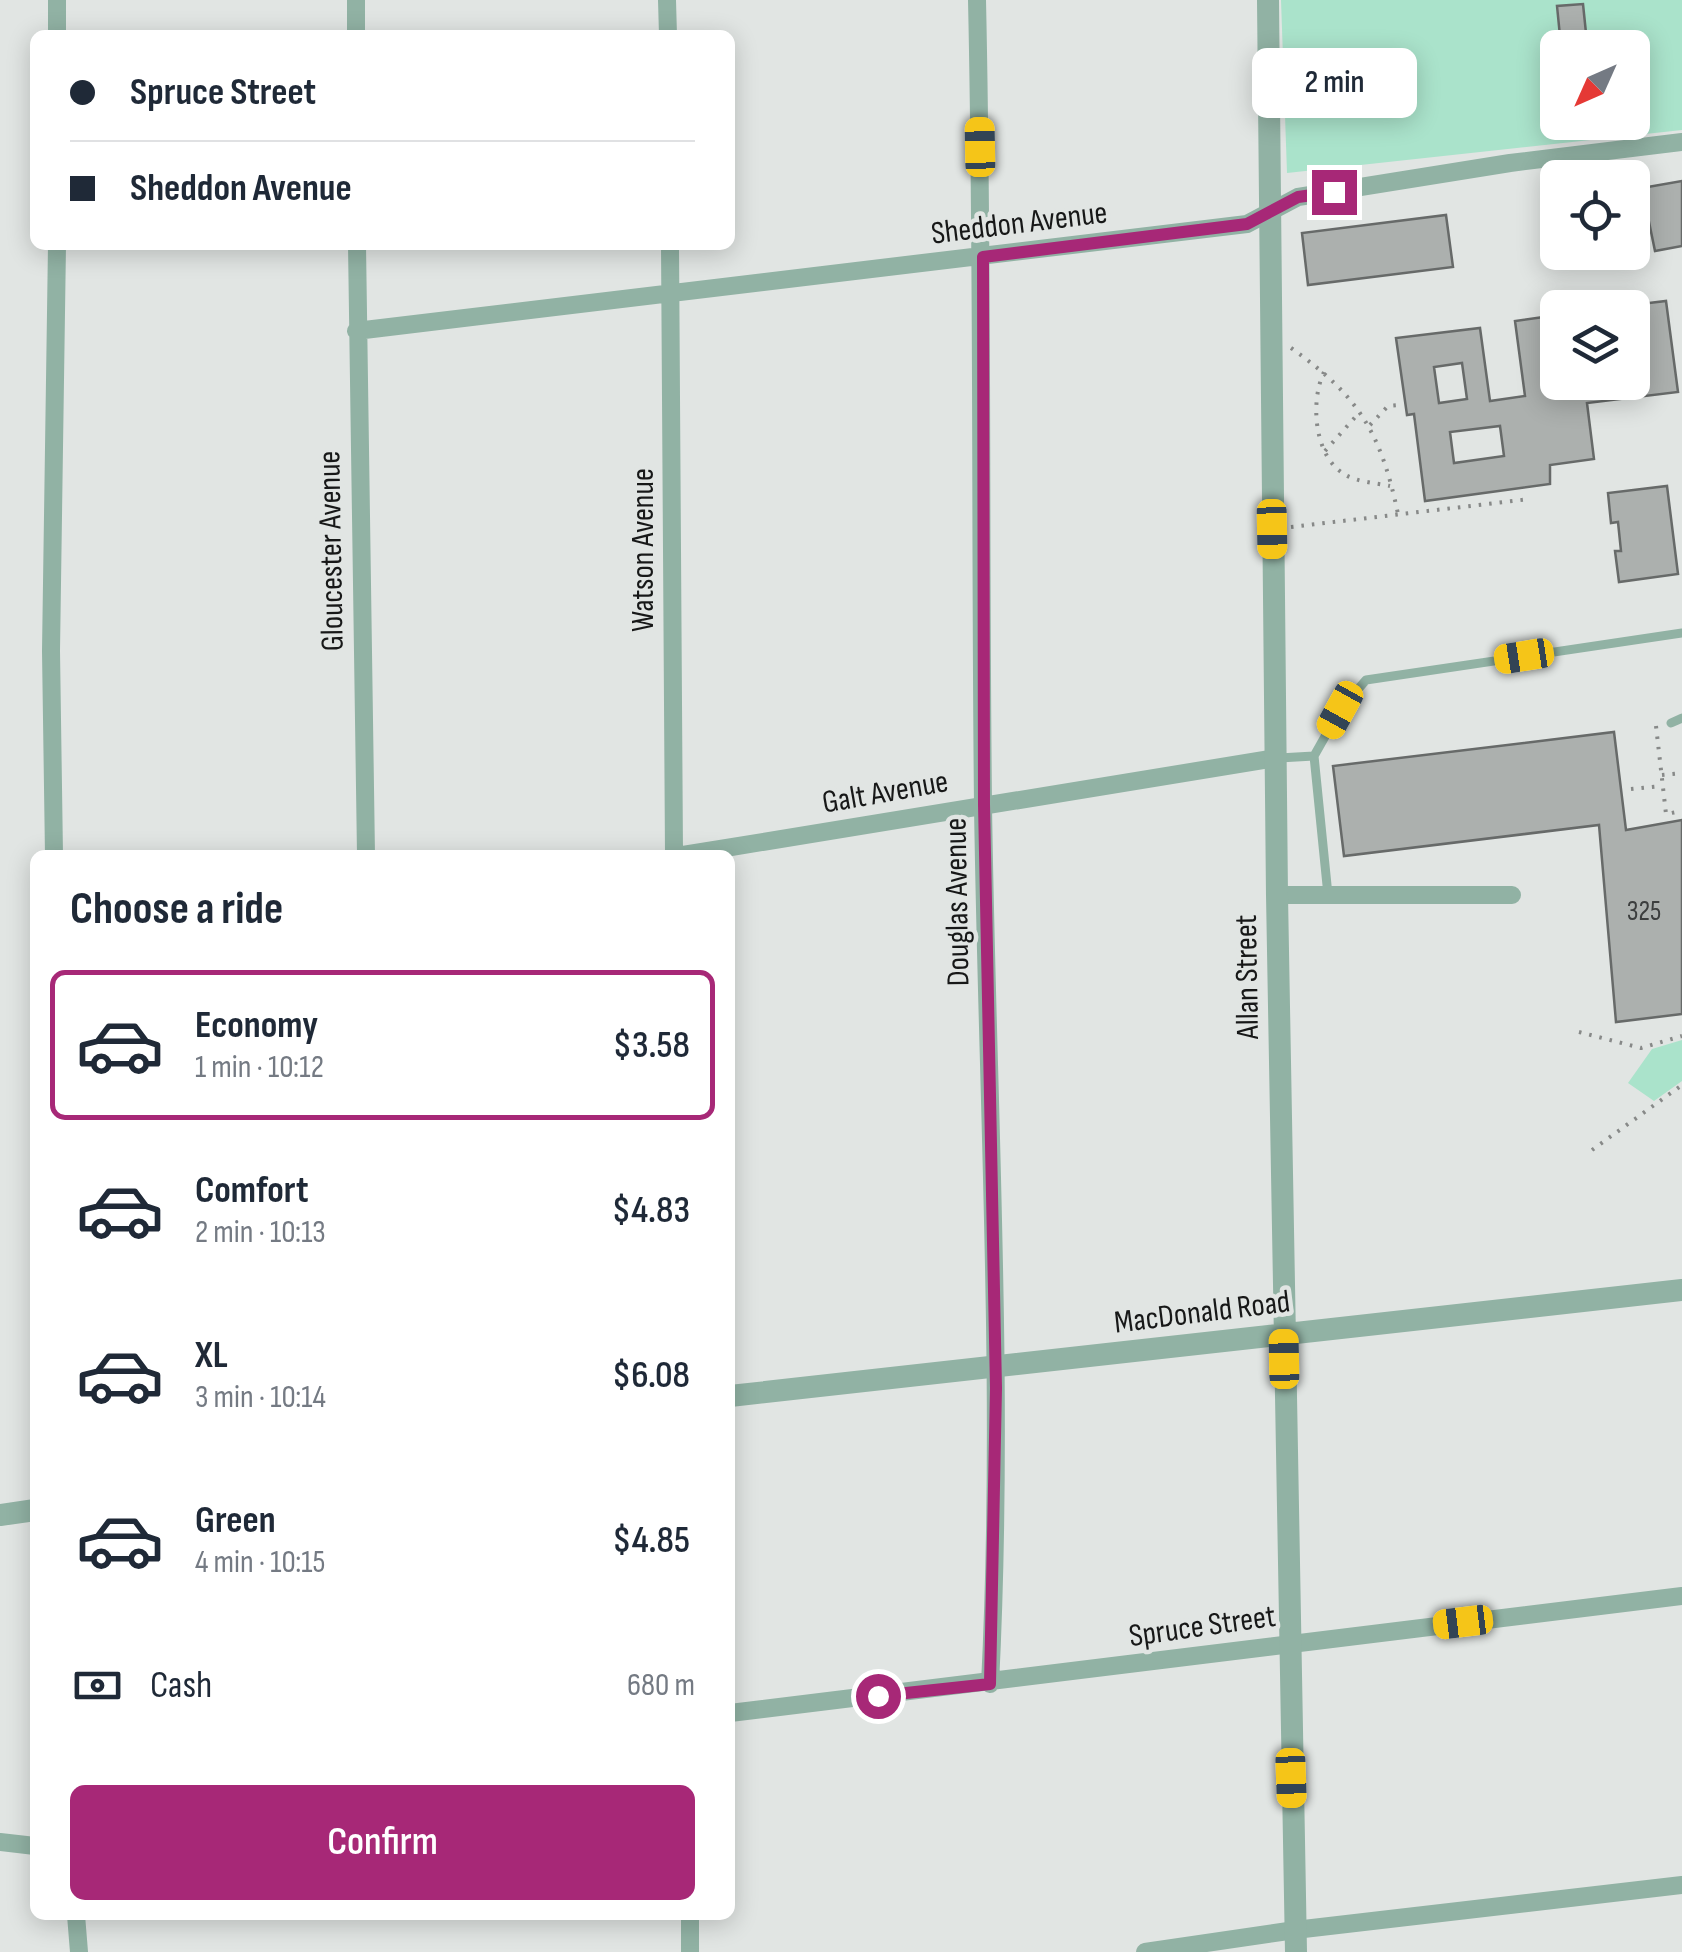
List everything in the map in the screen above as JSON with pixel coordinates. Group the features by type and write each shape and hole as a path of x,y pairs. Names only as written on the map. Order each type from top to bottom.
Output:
{"street":[{"path":"56,0 57,30"},
{"path":"356,0 356,30"},
{"path":"668,0 668,30"},
{"name":"Douglas Avenue","path":"977,0 983,257 984,804 996,1368 990,1684"},
{"name":"Allan Street","path":"1268,0 1277,895 1295,1941"},
{"name":"Sheddon Avenue","path":"356,330 1247,224 1298,197 1510,163 1682,142"},
{"path":"54,850 50,651 57,250"},
{"name":"Gloucester Avenue","path":"356,250 366,850"},
{"name":"Watson Avenue","path":"670,250 674,850"},
{"name":"Galt Avenue","path":"713,850 1276,758"},
{"path":"1277,895 1512,895"},
{"name":"MacDonald Road","path":"735,1395 1682,1290"},
{"path":"0,1514 30,1511"},
{"name":"Spruce Street","path":"735,1713 1682,1596"},
{"path":"0,1842 30,1845"},
{"path":"1146,1952 1295,1941 1682,1885"},
{"path":"76,1920 79,1952"},
{"path":"690,1920 690,1952"}],"lane":[{"path":"1328,895 1314,756 1340,710 1366,680 1682,633"},
{"path":"1670,723 1682,718"},
{"path":"1276,758 1314,756"}],"path":[{"path":"1270,333 1324,372 1370,425 1388,464 1398,514"},
{"path":"1324,372 1318,385 1320,444 1347,476 1392,487"},
{"path":"1370,425 1388,406 1400,405"},
{"path":"1325,451 1360,412"},
{"path":"1272,529 1530,498"},
{"path":"1656,726 1666,814 1682,811"},
{"path":"1662,775 1682,774"},
{"path":"1631,789 1663,786"},
{"path":"1579,1032 1641,1048 1682,1036"},
{"path":"1592,1150 1682,1086"}],"green space":[{"path":"1281,0 1682,0 1682,130 1650,133 1650,30 1540,30 1540,140 1590,140 1287,173"},
{"path":"1682,1040 1682,1081 1654,1101 1628,1083 1652,1049"}],"building":[{"path":"1583,4 1586,30 1559,30 1557,6"},
{"path":"1682,181 1682,246 1655,251 1650,227 1650,187"},
{"path":"1446,215 1453,267 1308,285 1302,233"},
{"path":"1666,301 1678,392 1650,395 1650,303"},
{"path":"1540,318 1540,400 1612,400 1587,403 1594,459 1550,465 1550,484 1425,501 1414,414 1407,415 1396,338 1480,328 1490,401 1525,396 1515,321","holes":["1462,363 1467,399 1439,403 1434,367","1500,426 1504,456 1454,463 1450,432"]},
{"path":"1667,486 1678,574 1619,582 1615,551 1621,551 1618,522 1611,523 1608,493"},
{"path":"1614,732 1626,830 1682,820 1682,1014 1616,1022 1599,825 1344,856 1333,766"}],"route":[{"path":"878,1696 990,1684 996,1388 984,804 983,257 1247,224 1298,197 1334,192"}]}
